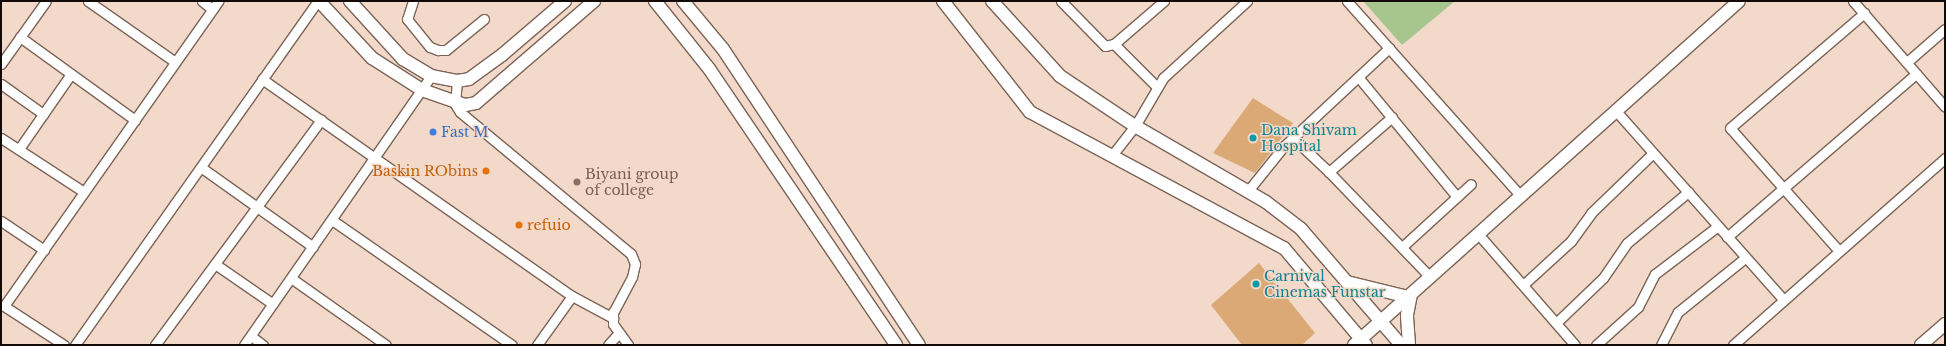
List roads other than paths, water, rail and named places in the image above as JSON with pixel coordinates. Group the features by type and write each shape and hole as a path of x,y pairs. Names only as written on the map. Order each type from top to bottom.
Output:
{"street":[{"path":"1,64 46,1"},
{"path":"88,1 175,62"},
{"path":"202,1 212,9"},
{"path":"64,345 3,305 44,250 218,1"},
{"path":"75,345 202,168 262,79 318,1 372,58 422,90 455,104 476,103 594,1"},
{"path":"350,1 404,60 431,76 457,81 469,79 502,56 565,1"},
{"path":"413,1 407,19 430,47 438,50 446,50 484,19"},
{"path":"683,1 723,49 920,345"},
{"path":"943,1 1030,112 1113,154 1284,248 1360,343 1430,277 1479,235 1739,1"},
{"path":"992,1 1060,76 1135,126 1266,202 1301,229 1401,345"},
{"path":"1061,1 1100,44 1114,44 1164,1"},
{"path":"1113,154 1135,126 1157,87 1247,1"},
{"path":"1347,1 1522,196"},
{"path":"1853,1 1945,107"},
{"path":"655,2 710,70 896,345"},
{"path":"1839,250 1730,128 1864,13"},
{"path":"1906,62 1945,29"},
{"path":"20,37 135,120"},
{"path":"1114,44 1157,87"},
{"path":"1247,192 1293,138 1359,78 1389,48"},
{"path":"19,150 71,74"},
{"path":"1727,237 1916,74"},
{"path":"244,345 431,76"},
{"path":"1359,78 1457,197"},
{"path":"262,79 572,296 613,318"},
{"path":"457,81 455,104 472,124 631,254 635,264 632,277 613,312 613,318 618,334 628,345"},
{"path":"1,84 43,114"},
{"path":"1616,112 1783,299"},
{"path":"1329,172 1392,117"},
{"path":"155,345 321,120"},
{"path":"1,138 84,192"},
{"path":"1293,138 1329,172 1430,277"},
{"path":"1523,286 1571,241 1592,213 1653,153"},
{"path":"1733,345 1783,299 1945,158"},
{"path":"202,168 313,247"},
{"path":"1402,247 1472,184"},
{"path":"1556,323 1603,278 1627,243 1688,192"},
{"path":"332,220 512,345"},
{"path":"1,221 44,250"},
{"path":"1596,345 1638,307 1655,274 1718,226"},
{"path":"1479,235 1575,345"},
{"path":"1661,345 1678,312 1745,258"},
{"path":"215,264 273,304"},
{"path":"291,278 386,345"},
{"path":"1346,282 1409,296"},
{"path":"538,345 572,296"},
{"path":"1409,296 1407,333 1409,345"},
{"path":"1921,345 1945,324"},
{"path":"608,345 618,334"},
{"path":"251,336 264,345"}],"place":[{"name":"Fast M","path":"433,132"},
{"name":"Dana Shivam Hospital","path":"1253,138"},
{"name":"Baskin RObins","path":"486,171"},
{"name":"Biyani group of college","path":"577,182"},
{"name":"refuio","path":"519,225"},
{"name":"Carnival Cinemas Funstar","path":"1256,284"}]}
